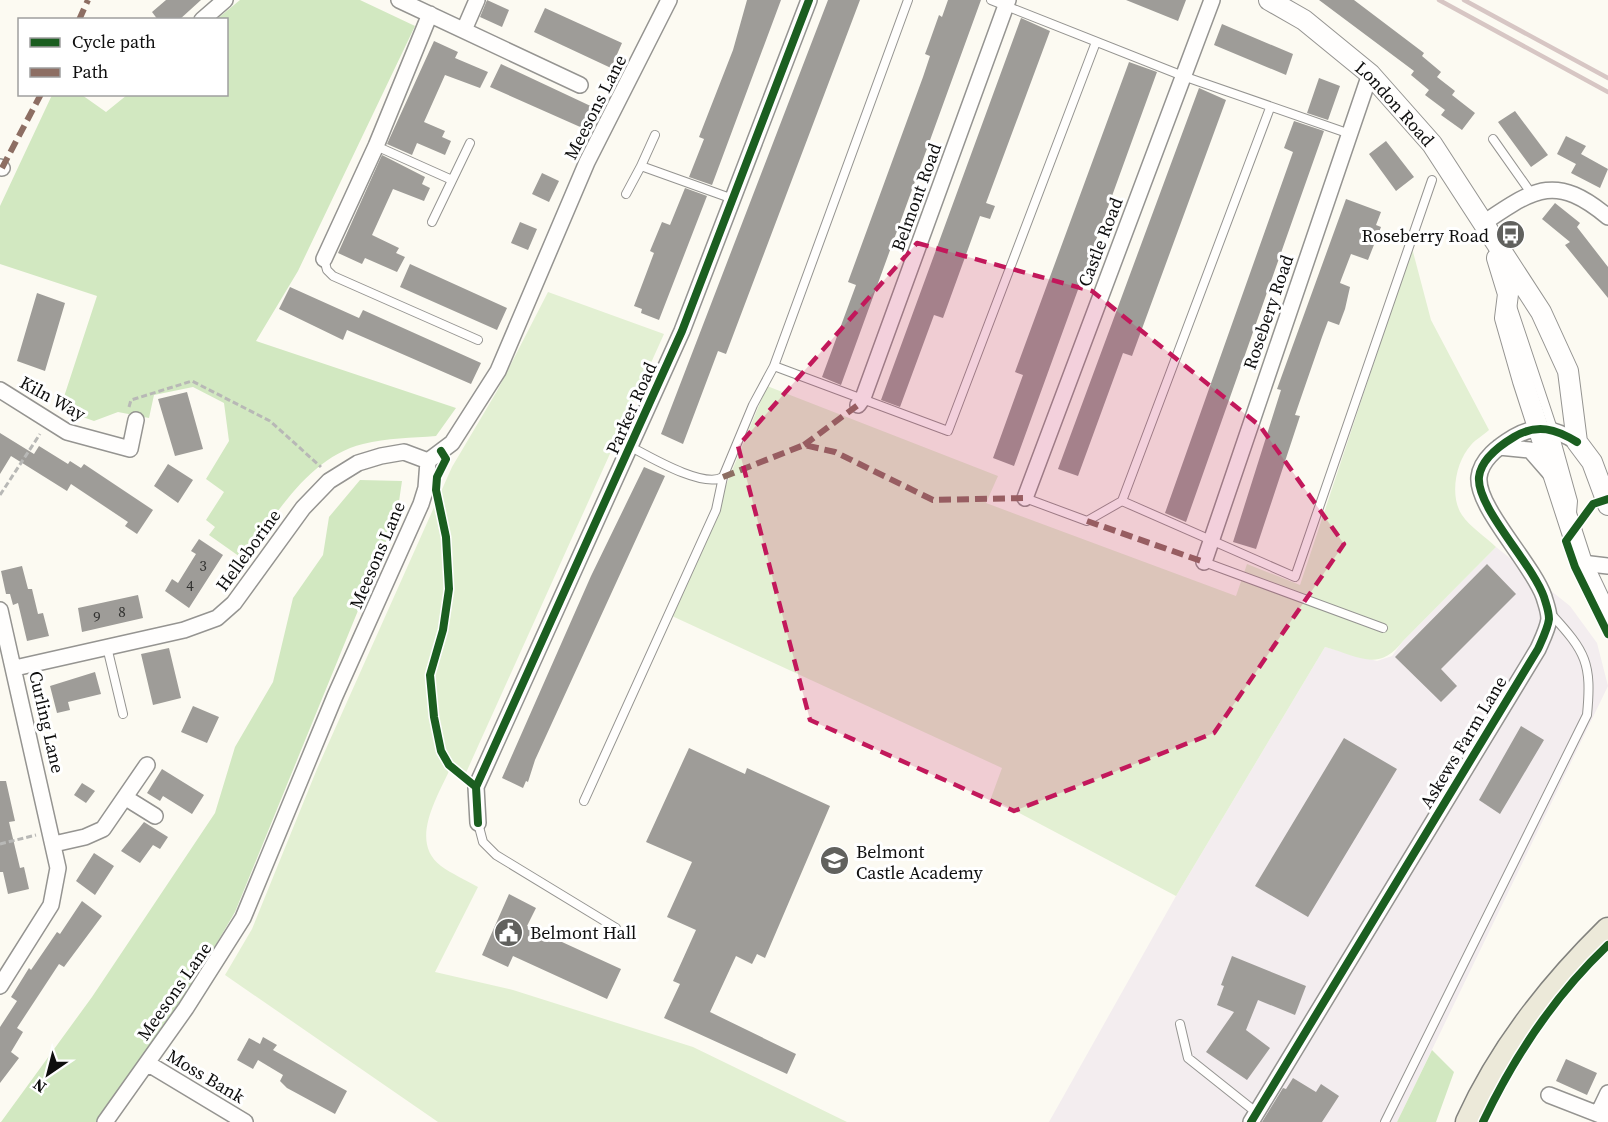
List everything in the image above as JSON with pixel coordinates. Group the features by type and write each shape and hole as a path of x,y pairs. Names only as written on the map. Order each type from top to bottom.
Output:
{"main road":[{"path":"1468,1122 1518,1034 1545,997 1608,930"}],"street":[{"path":"204,18 225,0"},
{"path":"399,0 580,85"},
{"path":"464,30 477,0"},
{"name":"Meesons Lane","path":"105,1122 227,948 243,918 335,696 421,504 426,488 428,461 452,443 498,370 587,162 661,21 669,0"},
{"name":"Parker Road","path":"478,823 476,787 682,331 809,0"},
{"name":"Castle Road","path":"1025,498 1212,0"},
{"name":"London Road","path":"1269,0 1304,20 1370,74 1432,144 1540,312 1568,371 1577,442 1592,462 1608,506"},
{"name":"Belmont Road","path":"861,402 1007,3"},
{"path":"324,259 376,146 430,14"},
{"name":"Rosebery Road","path":"1204,562 1370,74"},
{"path":"1486,230 1531,193 1550,189 1580,198 1608,217"},
{"name":"London Road","path":"1486,230 1508,294 1505,318 1546,430 1551,474 1582,563 1608,618"},
{"name":"Kiln Way","path":"0,390 67,432 130,449 133,415"},
{"path":"1548,610 1541,589 1522,556 1486,504 1479,478 1483,465 1499,447 1520,433 1546,430 1577,442"},
{"path":"1499,447 1530,450 1551,474"},
{"name":"Helleborine","path":"15,668 184,630 217,618 226,611 303,508 329,481 358,463 404,452 428,461"},
{"path":"1582,563 1608,566"},
{"name":"Curling Lane","path":"0,610 15,668 58,868 51,905 0,986"},
{"name":"Askews Farm Lane","path":"1254,1117 1538,649 1549,620 1548,610"},
{"path":"53,838 85,837 103,829 147,765"},
{"path":"126,798 155,816"},
{"name":"Moss Bank","path":"147,1063 245,1122"},
{"path":"1549,1095 1603,1116 1608,1093"}],"lane":[{"path":"584,801 716,510 723,477 753,405 774,366 909,0"},
{"path":"991,0 1007,3 1096,42 1184,76 1270,108 1350,134"},
{"path":"774,366 861,402 948,431 1096,42"},
{"path":"1025,498 1087,521 1122,501 1270,108"},
{"path":"626,194 655,135"},
{"path":"1493,139 1531,193"},
{"path":"432,222 470,143"},
{"path":"376,146 452,180"},
{"path":"641,166 733,199"},
{"path":"1122,501 1295,576 1432,180"},
{"path":"324,259 327,270 333,276 478,340"},
{"name":"London Road","path":"1546,430 1573,501 1572,535"},
{"path":"631,447 702,479 711,481 723,477"},
{"path":"1204,562 1383,628"},
{"path":"1385,1122 1587,715 1591,680 1585,658 1569,634 1548,610"},
{"path":"107,647 123,714"},
{"path":"478,823 483,842 496,855 616,928"},
{"path":"1180,1024 1188,1058 1254,1117"}],"path":[{"path":"133,415 131,400 192,381 270,421 326,471"},
{"path":"0,495 42,430"},
{"path":"0,844 53,838"}],"highlighted area":[{"path":"917,243 1092,291 1260,426 1344,544 1214,733 1014,811 810,720 738,446"}],"shaded area":[{"path":"1496,547 1570,606 1597,643 1608,686 1397,1122 1049,1122 1176,896 1325,647 1377,661 1392,656 1403,641"}],"green space":[{"path":"240,0 360,0 415,26 298,271 256,341 456,408 436,436 390,439 363,444 343,451 326,462 294,491 243,559 209,535 215,527 206,520 224,492 206,479 229,441 224,403 193,387 154,395 149,418 118,412 94,421 60,409 97,296 0,264 0,206 52,96 83,96 106,112 126,96 228,96 228,18 218,18"},
{"path":"1412,248 1431,320 1489,430 1471,445 1461,460 1455,489 1458,507 1469,524 1496,547 1394,651 1385,657 1367,659 1325,647 1176,896 991,798 1002,768 672,616 767,386 998,476 986,503 1236,596 1247,564 1300,585"},
{"path":"548,292 664,334 465,775 449,771 428,820 427,845 432,856 445,869 478,887 435,972 513,990 693,1047 847,1122 438,1122 225,975 252,929 317,769 452,467 497,391"},
{"path":"360,480 402,481 397,515 235,912 188,992 97,1122 1,1122 92,997 215,813 235,747 273,682 293,598 323,555 329,517"},
{"path":"1432,1050 1454,1072 1436,1122 1397,1122"}],"building":[{"path":"166,0 201,0 181,18 156,18 152,12"},
{"path":"487,0 509,10 502,27 480,17"},
{"path":"747,0 781,0 712,185 689,177 704,139 699,137 733,50"},
{"path":"828,0 860,0 726,354 718,351 683,444 661,434"},
{"path":"948,0 981,0 841,385 822,377 856,285 848,282 923,77 930,56 925,54 939,15 942,17"},
{"path":"1126,0 1186,0 1178,21"},
{"path":"1319,0 1354,0 1424,53 1422,56 1441,72 1437,77 1455,91 1452,95 1475,113 1462,130 1441,115 1445,110 1425,95 1429,90 1411,75 1414,71"},
{"path":"545,8 622,43 611,68 534,32"},
{"path":"1021,18 1050,31 986,203 995,206 990,219 980,216 943,318 934,315 900,407 881,400"},
{"path":"1222,24 1293,54 1286,75 1214,45"},
{"path":"434,41 458,52 455,58 488,72 480,88 445,75 424,122 445,131 442,137 451,141 445,155 417,143 412,155 387,144"},
{"path":"1129,62 1157,72 1014,466 993,458 1023,375 1015,372"},
{"path":"501,64 597,109 587,130 490,87"},
{"path":"1319,78 1340,86 1328,120 1307,113"},
{"path":"1199,88 1226,100 1132,356 1123,353 1078,476 1058,469"},
{"path":"1515,111 1548,155 1531,167 1498,122"},
{"path":"1294,121 1324,131 1186,522 1165,513 1293,152 1284,148"},
{"path":"1566,136 1586,146 1581,154 1608,169 1600,188 1571,173 1576,164 1557,154"},
{"path":"1386,141 1414,177 1396,191 1369,154"},
{"path":"382,155 425,177 422,184 430,188 424,201 393,189 372,235 399,248 396,253 405,257 397,272 365,258 362,264 338,253"},
{"path":"542,173 559,181 549,202 532,194"},
{"path":"685,188 707,196 659,320 641,313 642,309 634,306 654,253 650,251 662,222 670,225"},
{"path":"1346,199 1381,212 1376,225 1381,227 1368,260 1351,254 1340,283 1350,287 1345,309 1339,325 1328,321 1322,337 1295,415 1300,416 1256,549 1233,542 1281,390 1277,389"},
{"path":"1555,203 1580,223 1577,227 1608,267 1608,298 1565,245 1570,242 1542,219"},
{"path":"520,222 537,229 528,250 511,243"},
{"path":"410,264 507,308 497,330 400,287"},
{"path":"290,287 359,318 363,310 481,363 471,384 347,330 343,340 279,309"},
{"path":"37,293 65,303 45,371 17,361"},
{"path":"187,392 203,449 175,456 158,399"},
{"path":"0,433 34,454 39,446 68,464 70,461 81,468 84,464 153,510 137,534 125,526 128,522 71,484 67,491 11,456 0,474"},
{"path":"168,464 193,480 178,503 154,486"},
{"path":"644,467 665,476 535,760 528,782 526,781 523,788 502,778 591,576"},
{"path":"199,539 223,555 189,608 165,591 172,579 178,583 196,554 191,551"},
{"path":"1487,564 1516,594 1441,669 1457,686 1441,702 1395,657"},
{"path":"22,566 28,589 32,589 38,614 43,613 49,636 27,641 18,603 13,605 10,594 6,594 1,571"},
{"path":"138,595 143,618 82,632 78,608"},
{"path":"169,648 181,698 153,705 141,654"},
{"path":"95,672 101,694 68,702 70,710 57,713 50,686"},
{"path":"193,706 219,717 207,743 181,732"},
{"path":"1521,726 1544,740 1500,814 1479,800"},
{"path":"1344,738 1397,769 1308,917 1255,886"},
{"path":"689,748 745,774 747,768 830,806 765,958 757,954 752,964 736,956 710,1012 796,1054 787,1074 664,1018 680,984 673,981 696,930 667,917 692,862 646,842"},
{"path":"162,769 204,795 192,814 163,796 160,801 147,793"},
{"path":"0,781 6,781 15,821 9,822 20,868 24,867 29,889 8,894 3,872 0,872"},
{"path":"82,783 95,791 86,803 74,795"},
{"path":"144,822 168,837 160,849 153,845 140,863 121,851"},
{"path":"94,853 114,866 95,895 76,881"},
{"path":"509,894 536,908 527,926 621,969 607,999 513,956 508,967 482,955"},
{"path":"82,901 102,916 64,967 59,964 17,1028 23,1032 11,1052 19,1058 0,1083 0,1027 17,1001 11,997 29,968 31,970 57,932 60,934"},
{"path":"1232,956 1306,986 1295,1015 1258,1000 1246,1030 1270,1048 1247,1080 1206,1052 1234,1012 1217,1005 1224,986 1221,985"},
{"path":"263,1037 277,1045 273,1050 347,1091 335,1114 287,1088 280,1081 283,1075 258,1060 253,1069 237,1060 249,1038 260,1044"},
{"path":"1566,1059 1597,1073 1587,1095 1556,1081"},
{"path":"1293,1078 1316,1092 1321,1084 1339,1096 1322,1122 1262,1122 1283,1088 1286,1089"}],"railway":[{"path":"1439,0 1608,92"},
{"path":"1464,0 1608,78"}],"marked path":[{"path":"80,18 88,0"},
{"path":"2,168 40,96"},
{"path":"804,445 858,405"},
{"path":"723,477 804,445 835,452 933,500 1025,498"},
{"path":"1087,521 1204,562"}],"cycle path":[{"path":"478,823 476,787 682,331 809,0"},
{"path":"1251,1122 1538,649 1546,630 1549,613 1544,597 1538,583 1486,504 1480,489 1480,470 1487,459 1502,445 1531,430 1554,431 1577,442"},
{"path":"441,451 446,459 437,477 436,490 446,537 449,589 443,630 430,675 434,717 441,751 449,765 476,787"},
{"path":"1608,499 1593,504 1566,541 1575,567 1608,634"},
{"path":"1483,1122 1508,1074 1537,1028 1570,985 1608,945"}],"place":[{"name":"Roseberry Road","path":"1510,235"},
{"name":"Belmont Castle Academy","path":"835,861"},
{"name":"Belmont Hall","path":"509,932"}]}
